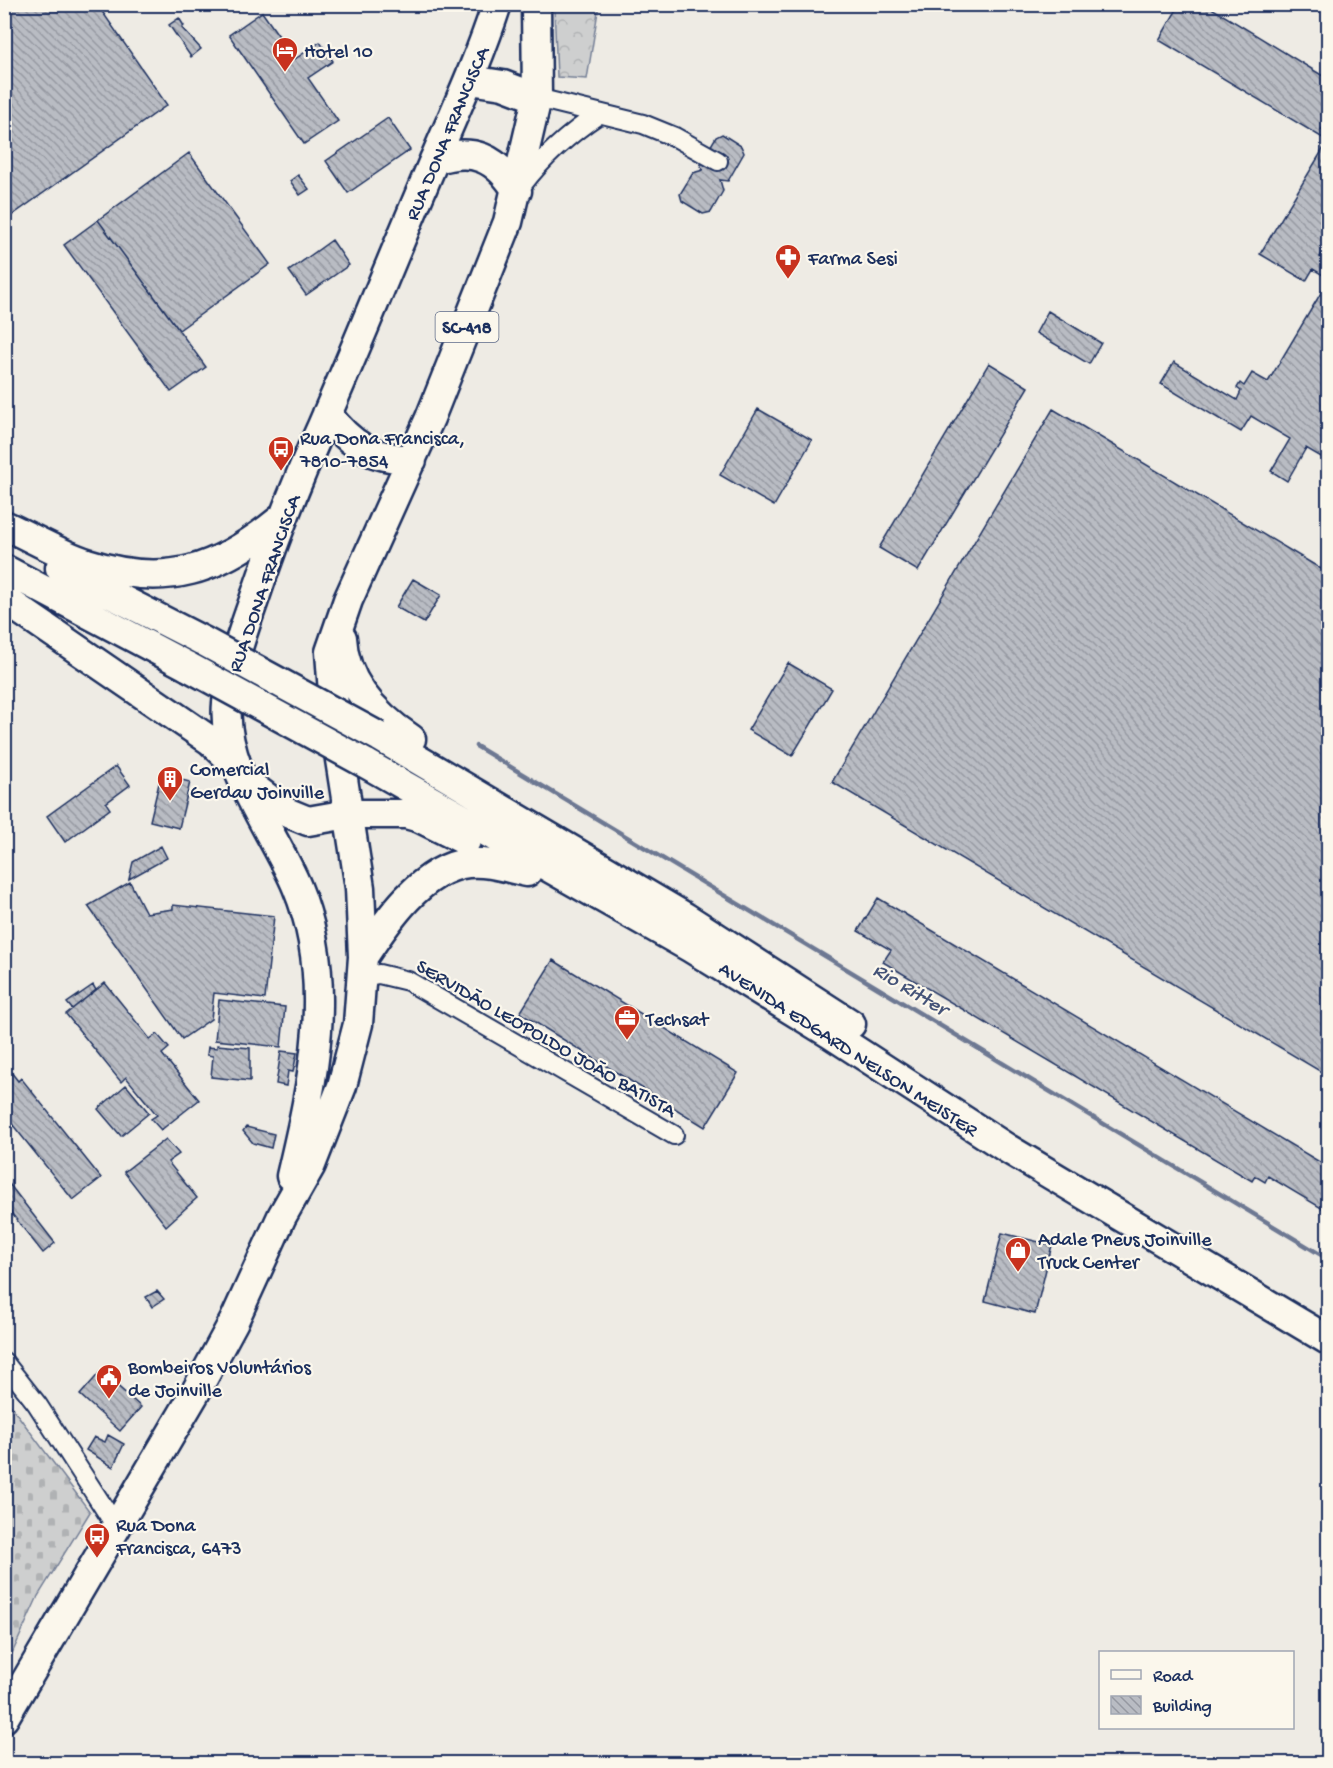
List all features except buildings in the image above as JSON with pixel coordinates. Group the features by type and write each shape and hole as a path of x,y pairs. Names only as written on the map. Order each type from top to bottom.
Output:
{"main road":[{"name":"RUA DONA FRANCISCA","path":"282,1216 311,1079 318,1014 317,970 309,923 297,888 240,773 228,737 226,706 232,665 281,519 470,80 497,4"},
{"name":"RUA DONA FRANCISCA","path":"4,1718 117,1528 234,1321 282,1216 311,1165 342,1086 358,1024 363,967 360,888 336,734 330,652 342,615 412,460 499,248 517,191 537,98 536,4"},
{"path":"470,80 503,85 537,98"},
{"path":"434,160 453,154 473,154 499,168 506,174 517,191"},
{"path":"327,414 342,434 363,449 386,458 412,460"},
{"path":"4,525 86,563 118,571 159,575 197,571 225,558 258,538 281,519"},
{"name":"AVENIDA EDGARD NELSON MEISTER","path":"4,540 203,641 378,736 685,917 850,1023 1028,1142 1329,1321"},
{"name":"AVENIDA EDGARD NELSON MEISTER","path":"4,569 364,763 691,948 1008,1149 1329,1340"},
{"path":"4,599 211,741 240,773 286,812 308,821 348,814 406,814 420,818 527,872 931,1100"},
{"path":"342,615 343,652 354,680 371,707 398,731 470,777 705,912 737,933 850,1023"},
{"path":"317,970 338,980 363,967 387,920 405,900 437,874 466,863 490,863 527,872"}],"street":[{"path":"537,98 643,124 675,137 718,161"},
{"path":"517,191 540,161 568,135 599,114"},
{"name":"SERVIDÃO LEOPOLDO JOÃO BATISTA","path":"363,967 379,974 408,981 674,1135"},
{"path":"4,1362 37,1404 117,1528"}],"green space":[{"path":"554,5 599,5 587,79 557,77"},
{"path":"5,1398 90,1512 38,1596 5,1669"}],"waterway":[{"name":"Rio Ritter","path":"476,746 1328,1259"}],"place":[{"name":"Hotel 10","path":"285,73"},
{"name":"Farma Sesi","path":"788,280"},
{"name":"Rua Dona Francisca, 7810-7854","path":"281,472"},
{"name":"Comercial Gerdau Joinville","path":"170,802"},
{"name":"Techsat","path":"627,1041"},
{"name":"Adale Pneus Joinville Truck Center","path":"1018,1273"},
{"name":"Bombeiros Voluntários de Joinville","path":"109,1400"},
{"name":"Rua Dona Francisca, 6473","path":"97,1559"}]}
